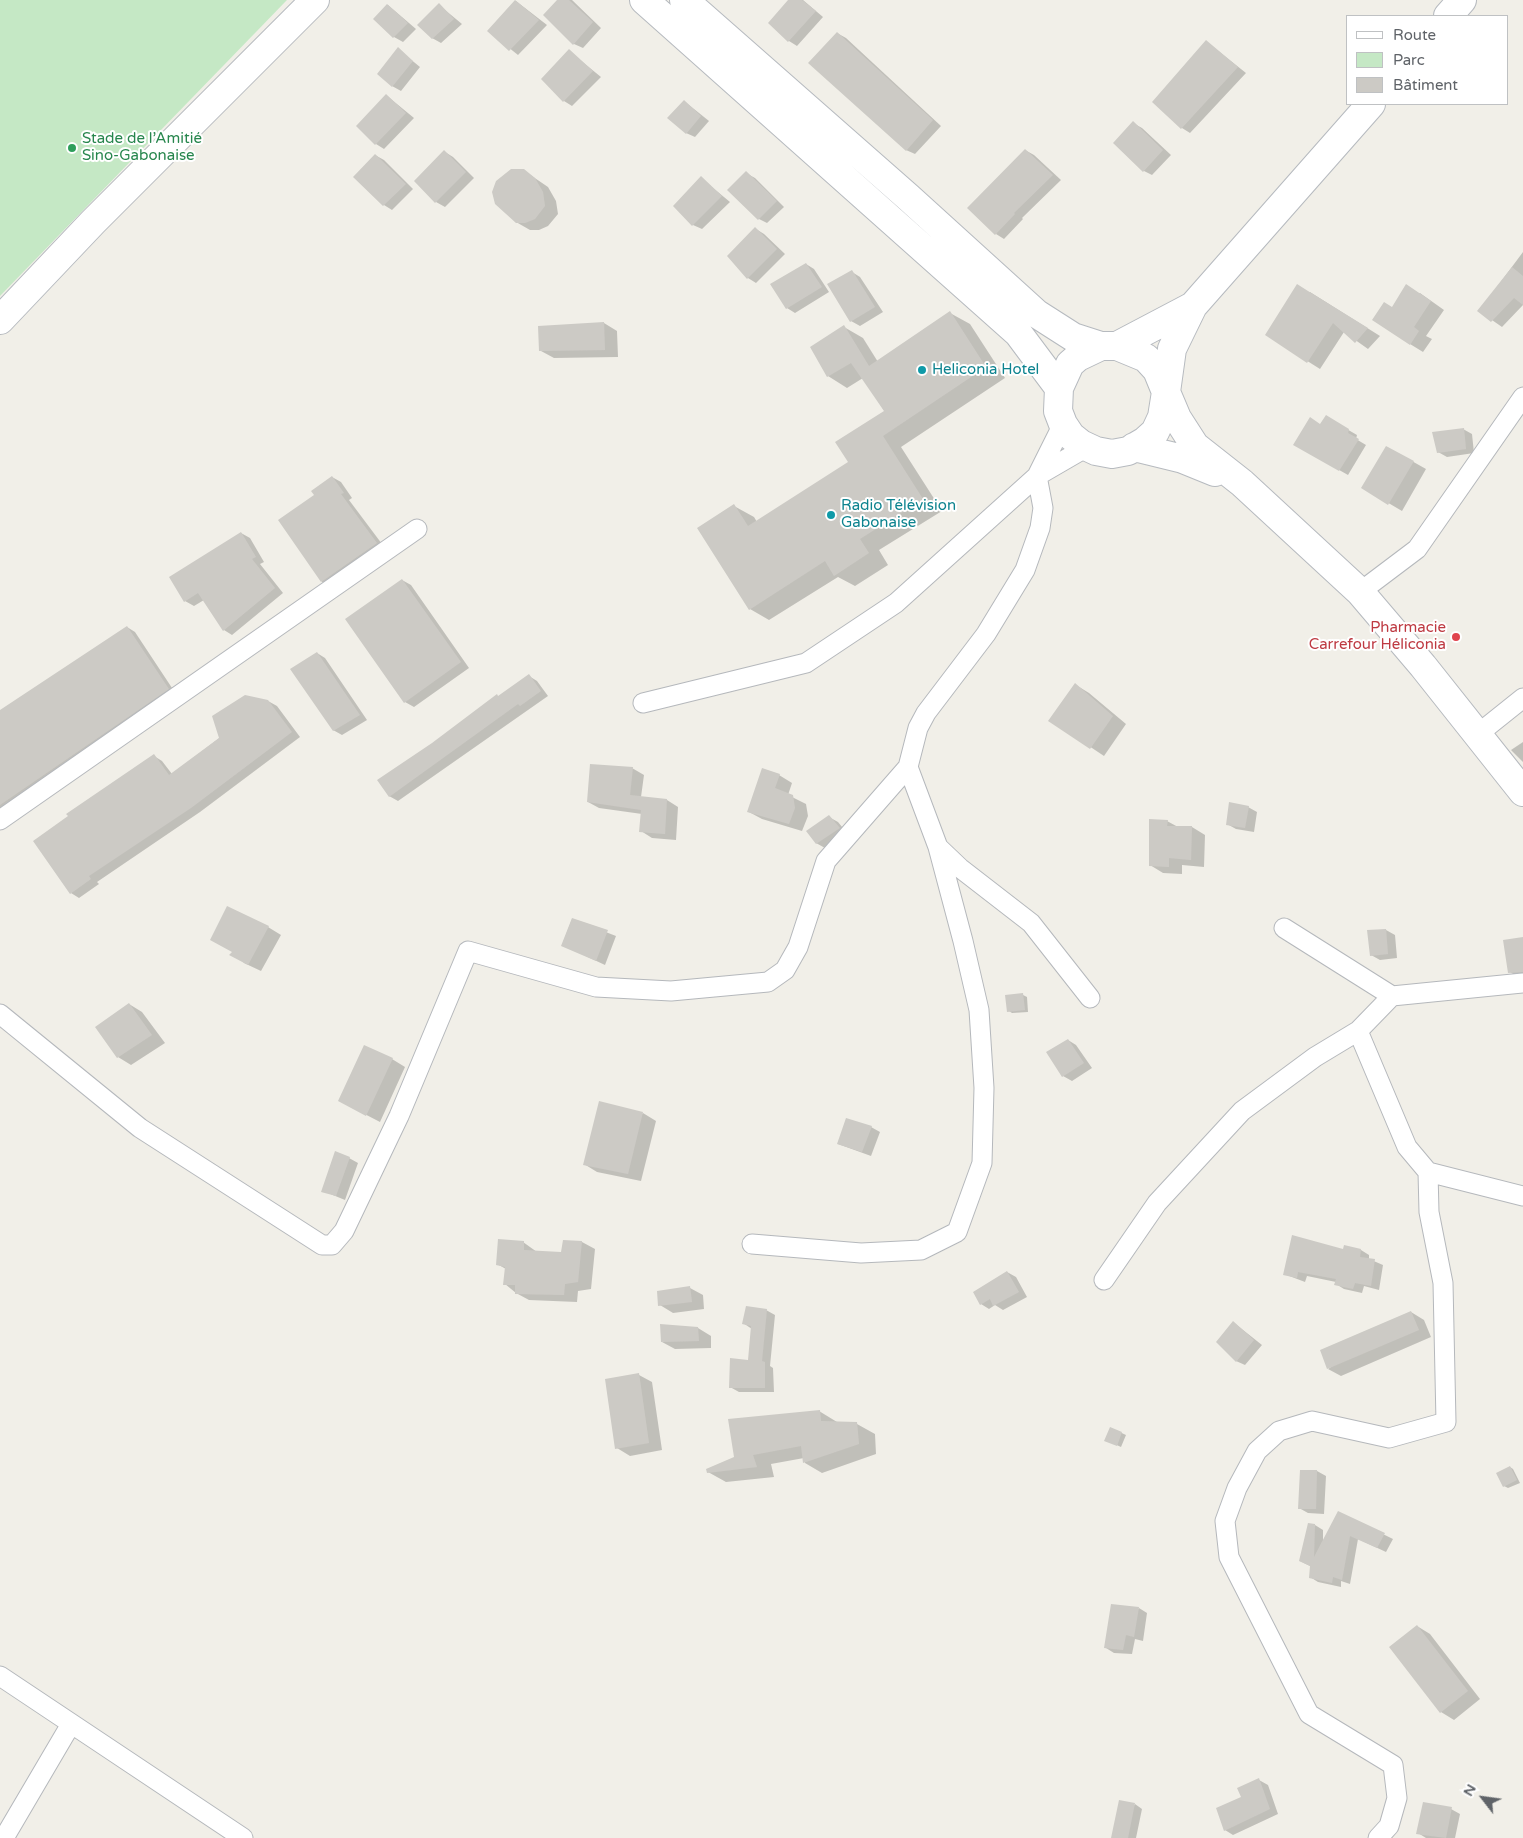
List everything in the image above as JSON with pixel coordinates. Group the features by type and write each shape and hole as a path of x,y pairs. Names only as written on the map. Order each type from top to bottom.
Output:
{"street":[{"path":"0,320 93,222 315,0"},
{"path":"644,0 1018,333 1059,388"},
{"path":"684,0 908,197 1036,314 1073,337 1146,358 1157,370 1177,418 1195,446 1242,483 1360,592 1478,734 1523,792"},
{"path":"1449,15 1462,0"},
{"path":"1193,306 1109,346 1078,357 1070,364 1059,388 1058,410 1063,424 1071,436 1087,447 1112,454 1134,447 1154,432 1162,417 1172,349 1193,306 1370,105"},
{"path":"1360,592 1417,549 1523,397"},
{"path":"0,1014 140,1128 322,1245 332,1246 344,1231 399,1116 468,951 596,987 671,991 768,982 785,970 798,948 826,861 908,767 918,728 926,713 986,634 1025,570 1040,528 1043,508 1036,476 1063,424"},
{"path":"643,703 806,663 896,603 1036,476 1087,447"},
{"path":"1134,447 1183,459 1242,483"},
{"path":"0,820 418,529"},
{"path":"1478,734 1523,698"},
{"path":"752,1244 861,1253 921,1250 957,1232 982,1163 984,1088 979,1010 938,847 908,767"},
{"path":"938,847 960,868 1031,923 1090,998"},
{"path":"1284,928 1392,996 1523,983"},
{"path":"1104,1280 1157,1204 1242,1111 1315,1057 1358,1031 1392,996"},
{"path":"1358,1031 1407,1147 1428,1172 1523,1196"},
{"path":"1378,1838 1389,1826 1397,1798 1394,1765 1309,1714 1230,1557 1225,1521 1237,1488 1257,1452 1279,1431 1312,1421 1389,1438 1446,1422 1442,1283 1429,1212 1428,1172"},
{"path":"0,1676 243,1838"},
{"path":"4,1838 71,1724"}],"green space":[{"name":"Stade de l’Amitié Sino-Gabonaise","path":"0,0 287,0 0,296"}],"building":[{"path":"515,0 539,20 509,51 487,31"},
{"path":"557,0 569,0 593,22 573,45 543,15"},
{"path":"788,0 802,0 816,11 788,42 768,23"},
{"path":"439,3 454,19 432,39 417,25"},
{"path":"387,4 408,23 393,38 373,19"},
{"path":"837,32 933,120 906,151 808,63"},
{"path":"1206,40 1238,67 1181,129 1152,102"},
{"path":"398,47 413,61 392,87 377,74"},
{"path":"569,49 593,71 563,102 541,79"},
{"path":"386,94 406,113 375,145 356,126"},
{"path":"684,100 701,116 686,134 667,118"},
{"path":"1133,121 1163,150 1143,172 1113,143"},
{"path":"1025,149 1053,175 1014,213 995,235 967,208"},
{"path":"444,150 466,172 435,203 414,181"},
{"path":"375,154 406,184 383,206 353,177"},
{"path":"511,169 524,169 535,178 543,192 545,206 535,219 525,223 516,223 495,204 492,192 496,181"},
{"path":"746,171 777,201 758,220 727,190"},
{"path":"701,176 722,196 692,226 673,206"},
{"path":"755,227 777,249 747,279 727,256"},
{"path":"806,263 822,287 786,309 770,284"},
{"path":"1512,267 1523,276 1523,305 1514,298 1491,322 1477,311"},
{"path":"852,270 875,307 850,322 827,284"},
{"path":"1297,284 1368,328 1355,343 1333,323 1307,363 1265,335"},
{"path":"1406,284 1431,301 1414,327 1419,331 1410,345 1372,320 1384,302 1392,307"},
{"name":"Radio Télévision Gabonaise","path":"950,311 986,367 883,436 923,499 860,539 869,553 834,576 825,561 749,610 697,528 734,504 748,526 848,462 835,442 884,411 851,363 827,377 810,347 844,325 869,366"},
{"path":"604,322 605,350 539,351 538,326"},
{"path":"1326,415 1349,429 1348,433 1359,439 1339,471 1293,445 1310,417 1320,424"},
{"path":"1464,428 1466,449 1437,453 1432,432"},
{"path":"1386,446 1414,461 1388,505 1361,488"},
{"path":"332,476 344,493 341,494 377,543 321,582 278,520 314,495 311,491"},
{"path":"241,532 256,557 252,559 275,588 223,631 198,593 184,602 169,577"},
{"path":"402,579 461,662 404,703 345,619"},
{"path":"127,626 169,689 0,805 0,710"},
{"path":"317,652 360,715 333,731 290,669"},
{"path":"529,674 541,691 520,706 518,704 389,797 377,780 432,743 497,694 498,696"},
{"path":"1075,683 1113,716 1090,749 1048,721"},
{"path":"245,695 268,700 292,732 191,808 89,876 91,879 70,894 33,841 68,816 66,814 154,754 169,775 219,738 212,716"},
{"path":"590,764 633,767 630,795 667,799 665,834 639,832 641,810 587,802"},
{"path":"762,768 780,774 775,788 793,795 795,808 789,824 747,812"},
{"path":"1229,802 1249,806 1245,828 1226,825"},
{"path":"829,815 840,828 816,844 806,831"},
{"path":"1149,819 1168,820 1167,826 1192,826 1191,860 1169,858 1169,867 1149,866"},
{"path":"227,906 269,926 248,965 229,955 232,952 210,940"},
{"path":"572,918 608,930 596,961 561,946"},
{"path":"1386,929 1388,954 1370,956 1367,930"},
{"path":"1523,937 1523,972 1508,973 1503,940"},
{"path":"1023,993 1025,1010 1007,1012 1005,995"},
{"path":"129,1003 152,1035 117,1058 95,1027"},
{"path":"1068,1039 1084,1063 1062,1077 1046,1052"},
{"path":"364,1045 393,1058 366,1116 338,1101"},
{"path":"599,1101 643,1112 628,1174 583,1165"},
{"path":"846,1118 872,1126 862,1152 837,1144"},
{"path":"335,1151 350,1157 336,1196 321,1192"},
{"path":"1292,1235 1343,1249 1344,1245 1361,1249 1360,1257 1375,1259 1371,1286 1355,1283 1353,1289 1334,1285 1336,1279 1298,1272 1297,1278 1283,1275"},
{"path":"498,1239 524,1241 524,1250 561,1252 563,1240 582,1241 578,1282 565,1284 564,1295 515,1294 515,1285 503,1285 505,1267 496,1265"},
{"path":"1007,1271 1019,1292 993,1306 990,1299 980,1305 973,1292"},
{"path":"690,1286 692,1302 658,1306 657,1291"},
{"path":"746,1306 767,1309 762,1361 765,1362 765,1388 729,1388 730,1358 748,1360 751,1326 742,1324"},
{"path":"1411,1311 1419,1330 1327,1369 1320,1350"},
{"path":"1233,1321 1254,1340 1236,1362 1216,1342"},
{"path":"660,1324 698,1327 699,1341 661,1342"},
{"path":"639,1373 649,1443 615,1449 605,1379"},
{"path":"820,1410 821,1421 857,1422 859,1444 803,1463 801,1446 753,1455 757,1467 707,1473 706,1469 734,1457 728,1419"},
{"path":"1110,1427 1122,1432 1117,1446 1104,1441"},
{"path":"1510,1466 1517,1480 1503,1487 1496,1473"},
{"path":"1300,1470 1317,1470 1316,1509 1298,1509"},
{"path":"1338,1511 1385,1533 1377,1548 1350,1536 1342,1580 1333,1577 1332,1583 1309,1578 1310,1566 1299,1561 1308,1523 1315,1524 1314,1557"},
{"path":"1111,1604 1139,1607 1134,1637 1126,1635 1123,1650 1104,1648"},
{"path":"1417,1625 1468,1691 1440,1713 1389,1647"},
{"path":"1259,1778 1270,1809 1224,1831 1216,1808 1241,1797 1237,1788"},
{"path":"1119,1800 1135,1803 1128,1838 1111,1838"},
{"path":"1423,1802 1452,1807 1446,1838 1416,1834"}],"place":[{"name":"Stade de l’Amitié Sino-Gabonaise","path":"72,148"},
{"name":"Heliconia Hotel","path":"922,370"},
{"name":"Radio Télévision Gabonaise","path":"831,515"},
{"name":"Pharmacie Carrefour Héliconia","path":"1456,637"}]}
